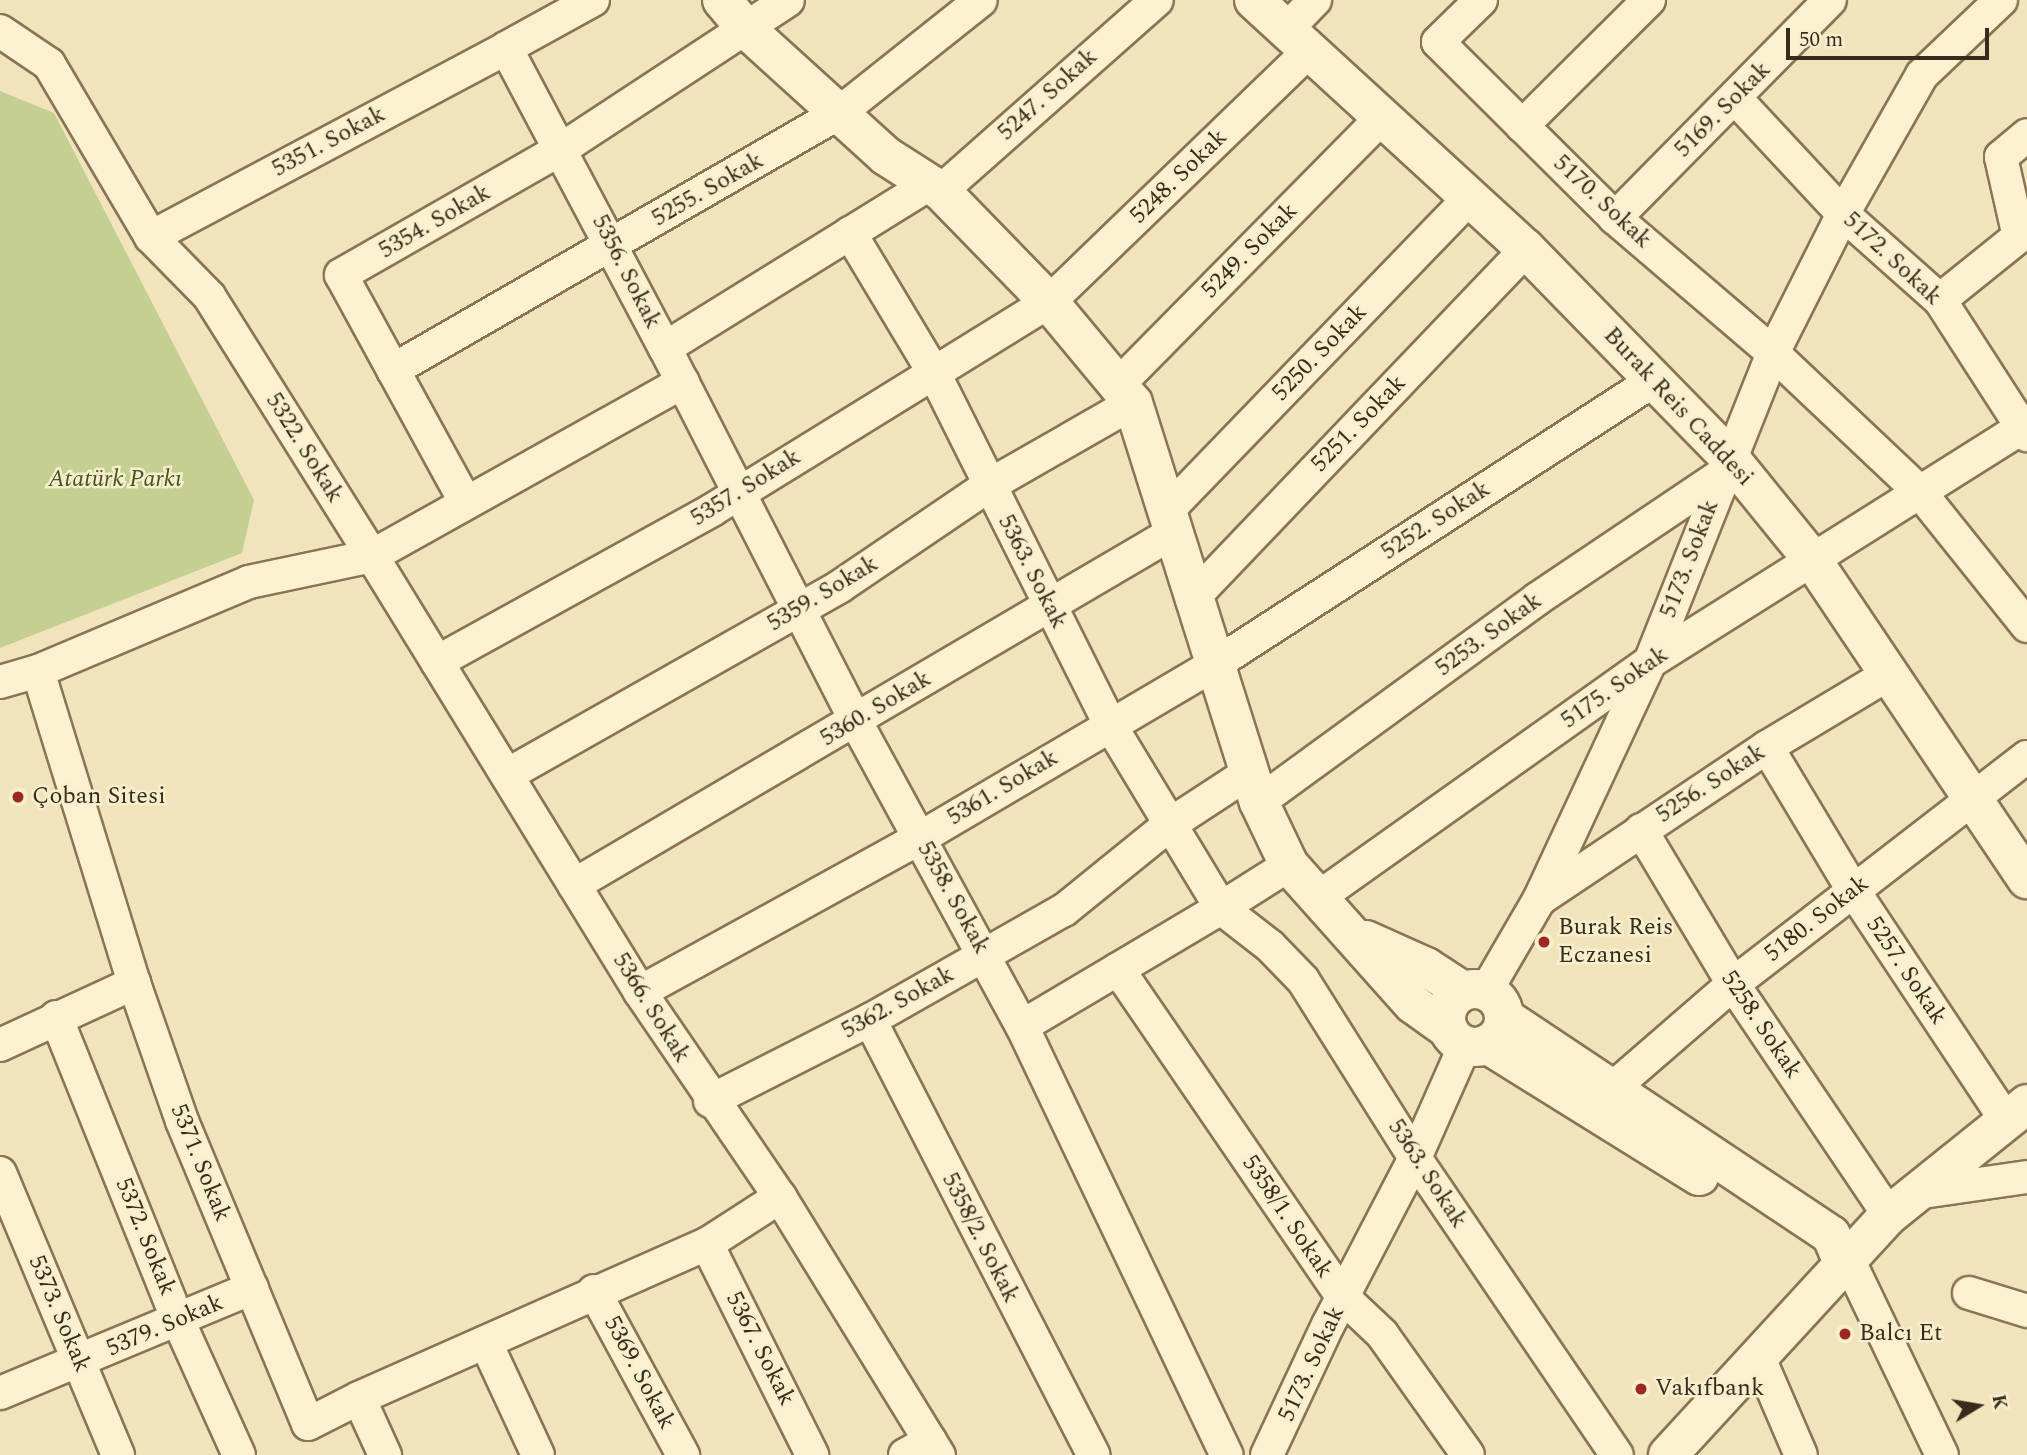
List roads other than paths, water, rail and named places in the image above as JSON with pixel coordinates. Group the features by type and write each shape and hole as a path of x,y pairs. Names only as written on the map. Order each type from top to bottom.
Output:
{"street":[{"path":"506,48 593,0"},
{"path":"722,0 747,29 886,156 934,188 1049,303 1125,395 1173,520 1192,599 1217,663 1254,787 1289,865 1413,1004 1475,1019 1613,1088 1831,1235 1942,1455"},
{"name":"5354. Sokak","path":"466,503 341,275 563,149 788,0"},
{"name":"5255. Sokak","path":"393,370 612,247 839,113 981,0"},
{"name":"5247. Sokak","path":"934,188 1157,0"},
{"name":"Burak Reis Caddesi","path":"1254,0 1526,249 1656,380 1726,466 1811,558 2027,879"},
{"name":"5248. Sokak","path":"1049,303 1298,40 1315,0"},
{"name":"5170. Sokak","path":"1480,0 1438,42 1615,218 1773,354 1919,491 2027,626"},
{"path":"1522,126 1649,0"},
{"name":"5169. Sokak","path":"1615,218 1736,99 1830,0"},
{"name":"5173. Sokak","path":"1267,1455 1343,1297 1415,1158 1475,1019 1539,900 1650,663 1726,466 1773,354 1843,214 1922,75 2001,0"},
{"name":"5322. Sokak","path":"0,31 49,64 151,237 209,296 372,556"},
{"name":"5356. Sokak","path":"506,48 563,149 666,348 850,233 934,188"},
{"name":"5351. Sokak","path":"151,237 506,48"},
{"name":"5172. Sokak","path":"1736,99 1843,214 1940,300 2025,430"},
{"name":"5249. Sokak","path":"1125,395 1383,116"},
{"path":"1940,300 2023,233 2001,157 2027,135"},
{"name":"5250. Sokak","path":"1173,520 1470,197"},
{"name":"5363. Sokak","path":"850,233 933,371 988,486 1109,723 1221,908 1303,980 1415,1158 1617,1455"},
{"name":"5251. Sokak","path":"1192,599 1526,249"},
{"name":"5357. Sokak","path":"437,662 740,492 933,371 1049,303"},
{"name":"5358. Sokak","path":"666,348 856,722 1022,1026 1227,1455"},
{"name":"5252. Sokak","path":"1217,663 1656,380"},
{"path":"0,682 38,671 249,582 372,556 683,382"},
{"name":"5359. Sokak","path":"507,775 798,611 1125,395"},
{"name":"5175. Sokak","path":"1319,897 1650,663 1811,558 2025,430"},
{"name":"5253. Sokak","path":"1254,787 1536,599 1726,466"},
{"name":"5360. Sokak","path":"574,885 856,722 1049,603 1173,520"},
{"name":"5366. Sokak","path":"372,556 640,992 710,1101 779,1197 925,1450"},
{"name":"5361. Sokak","path":"640,992 920,838 1109,723 1217,663"},
{"name":"5371. Sokak","path":"38,671 134,983 182,1121 308,1424 359,1398 486,1343 594,1290 707,1244 779,1197"},
{"name":"5256. Sokak","path":"1539,900 1767,747 1889,674"},
{"name":"5257. Sokak","path":"1767,747 1853,890 2017,1112"},
{"name":"5180. Sokak","path":"1613,1088 1733,985 2027,757"},
{"name":"5362. Sokak","path":"710,1101 870,1020 1064,910 1169,825 1254,787"},
{"name":"5258. Sokak","path":"1641,830 1733,985 1903,1204"},
{"path":"1022,1026 1289,865"},
{"name":"5358/1. Sokak","path":"1118,969 1343,1297 1382,1335 1458,1451"},
{"path":"0,1045 134,983"},
{"name":"5372. Sokak","path":"57,1017 178,1320 239,1455"},
{"path":"1475,1019 1820,1251 1843,1255"},
{"name":"5358/2. Sokak","path":"870,1020 1094,1455"},
{"path":"1668,1455 1760,1360 1843,1255 2017,1112"},
{"name":"5373. Sokak","path":"0,1173 118,1455"},
{"path":"1903,1204 2027,1177"},
{"name":"5367. Sokak","path":"707,1244 812,1455"},
{"name":"5379. Sokak","path":"0,1393 79,1363 252,1288"},
{"name":"5369. Sokak","path":"594,1290 683,1455"},
{"path":"1969,1293 2027,1311"},
{"path":"486,1343 538,1455"},
{"path":"1760,1360 1801,1455"},
{"path":"359,1398 385,1455"}],"place":[{"name":"Çoban Sitesi","path":"18,797"},
{"name":"Burak Reis Eczanesi","path":"1544,942"},
{"name":"Balcı Et","path":"1845,1334"},
{"name":"Vakıfbank","path":"1641,1389"}],"park label":[{"name":"Atatürk Parkı","path":"115,480"}]}
